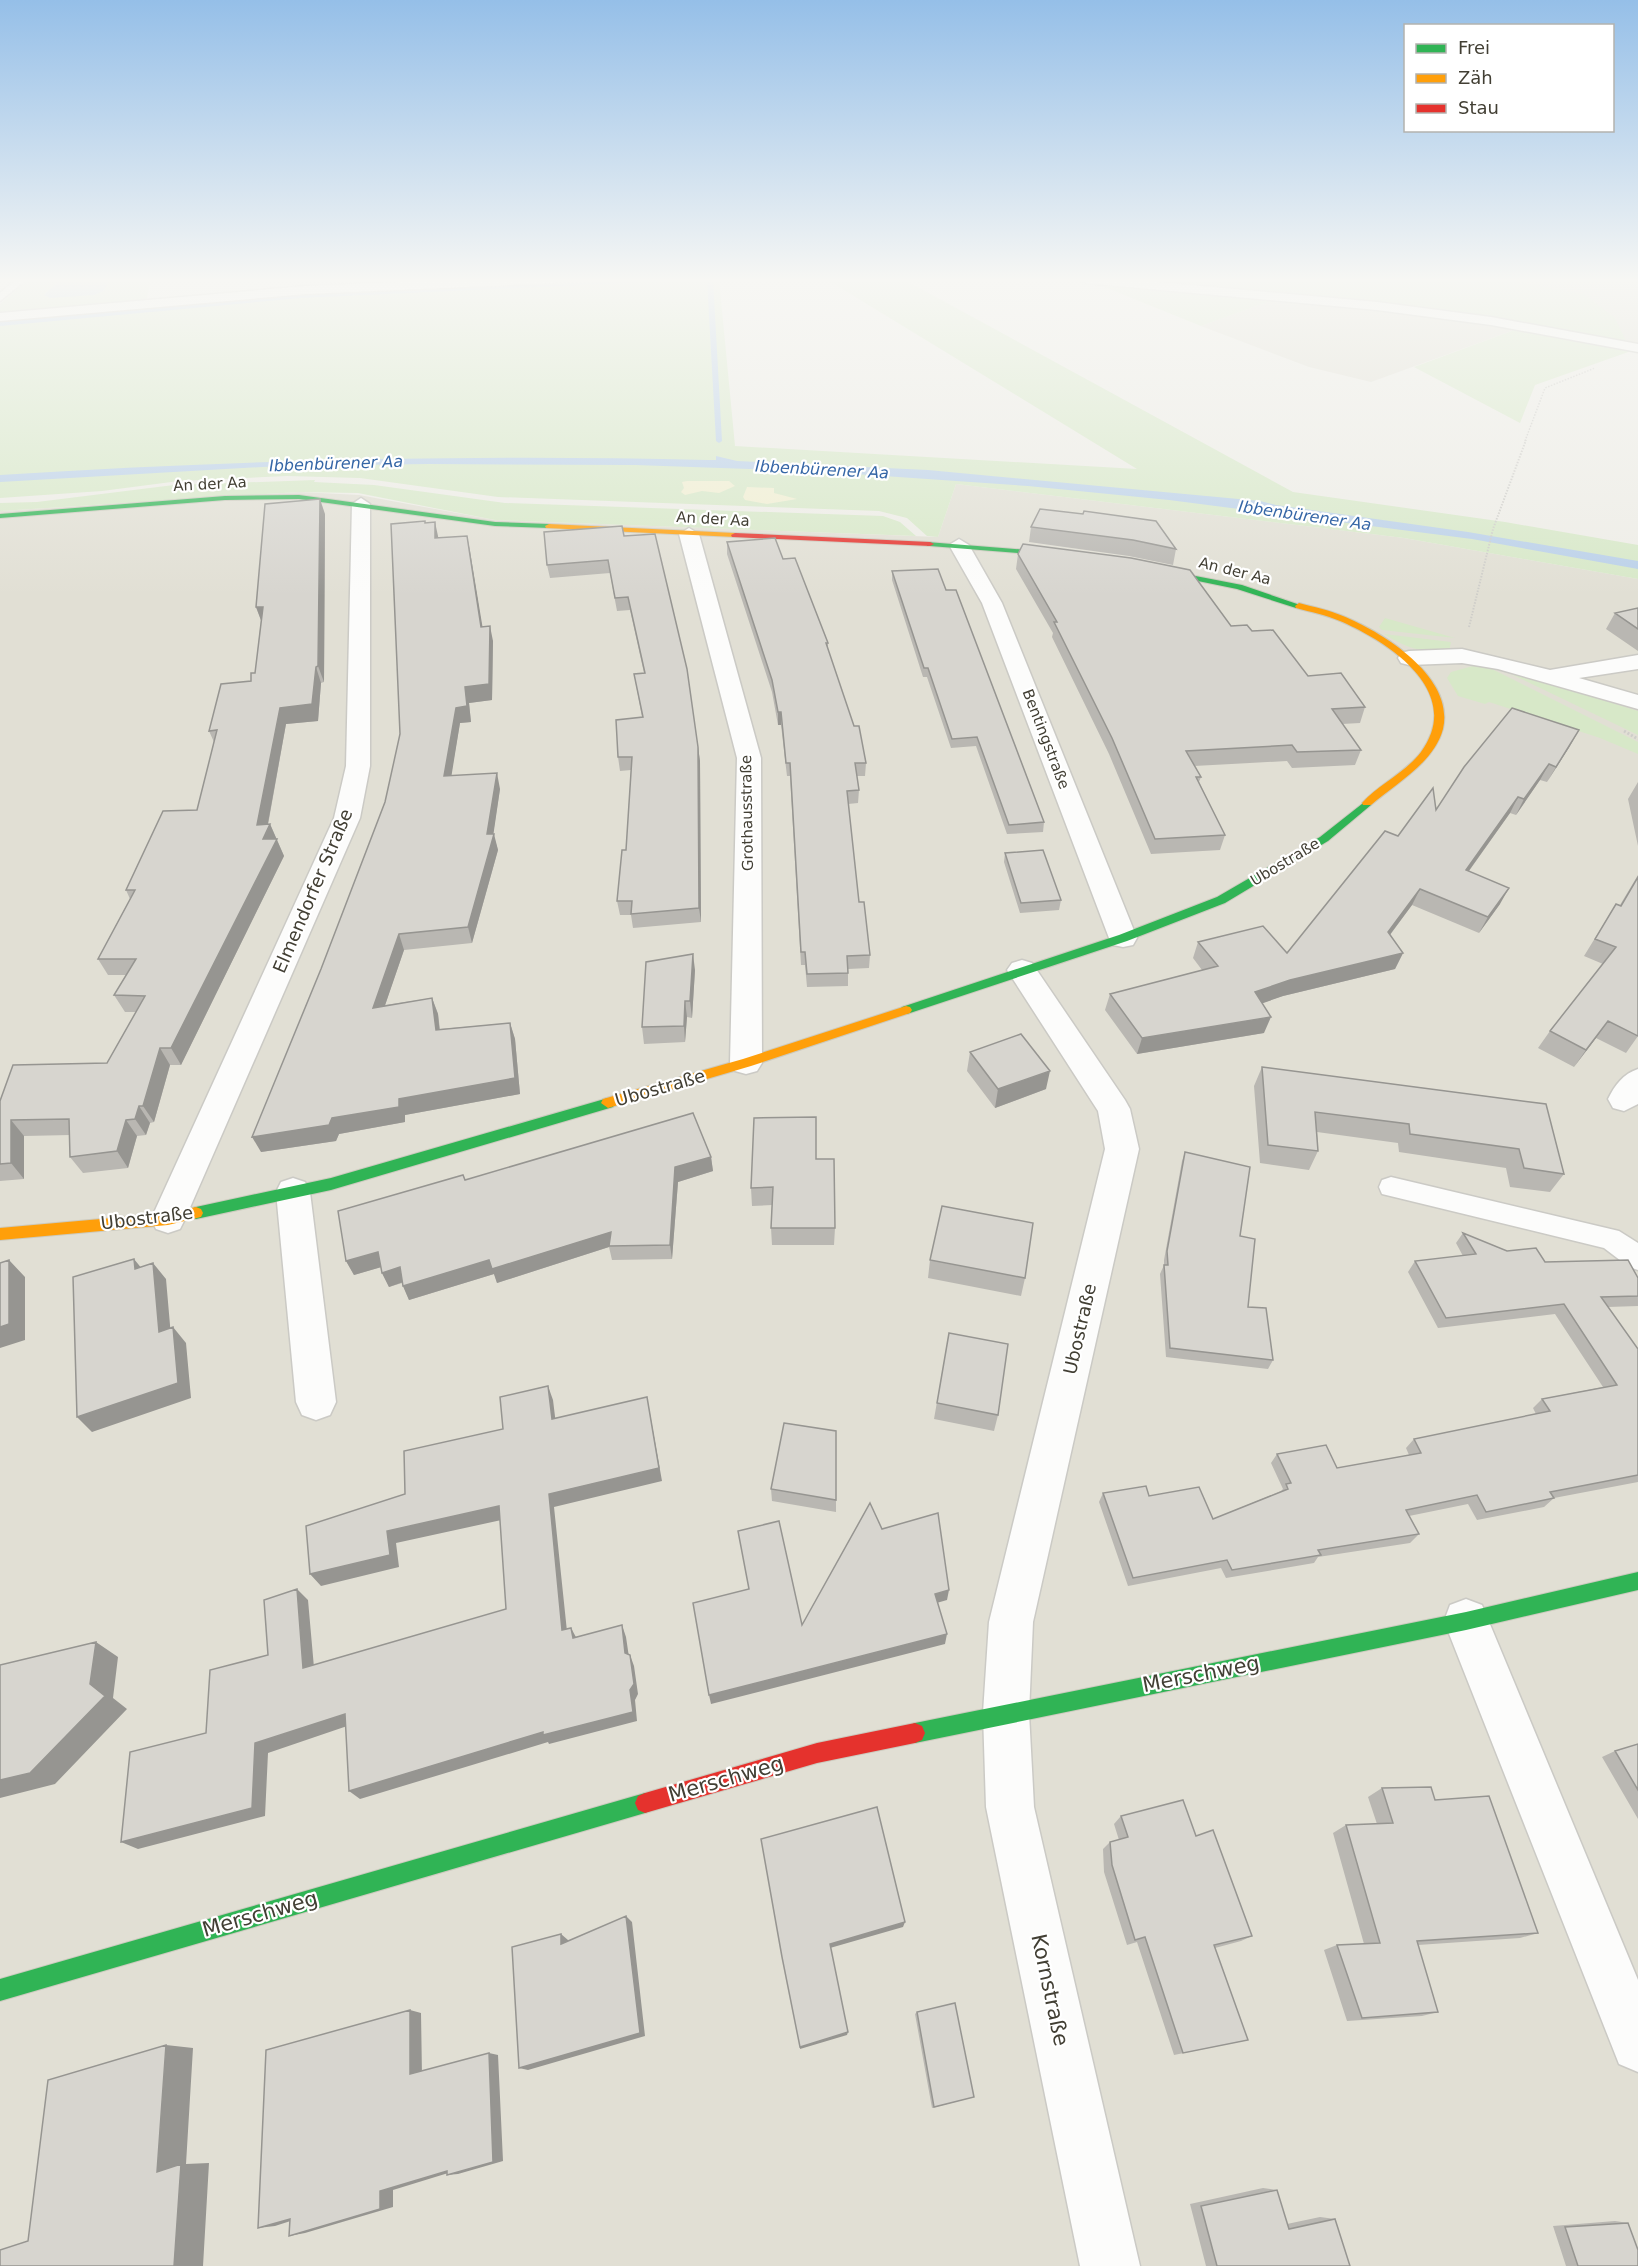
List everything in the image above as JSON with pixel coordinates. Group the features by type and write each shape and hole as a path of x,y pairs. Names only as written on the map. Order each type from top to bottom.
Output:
{"street":[{"name":"An der Aa","path":"0,516 225,498 299,497 495,524 959,545 1082,557"},
{"name":"Elmendorfer Straße","path":"168,1219 347,818 358,766 361,504"},
{"name":"Grothausstraße","path":"689,534 749,758 746,1063"},
{"name":"Bentingstraße","path":"959,545 992,603 1123,938"},
{"name":"An der Aa","path":"1140,567 1239,587 1343,619 1409,658"},
{"path":"1409,658 1462,656 1501,663 1638,702"},
{"name":"Ubostraße","path":"0,1234 168,1219 331,1184 746,1063 1123,938 1221,900 1324,839 1426,752 1440,723 1437,693 1409,658"},
{"path":"1548,676 1638,662"},
{"name":"Ubostraße","path":"1006,1713 1011,1622 1122,1149 1114,1109 1022,970"},
{"path":"293,1192 316,1402"},
{"name":"Merschweg","path":"0,1990 817,1753 1466,1621 1638,1581"},
{"path":"1466,1621 1638,2045"},
{"name":"Kornstraße","path":"1006,1713 1010,1807 1110,2266"}],"lane":[{"path":"1391,1187 1610,1239 1622,1245 1638,1259"}],"path":[{"path":"1462,656 1493,529 1545,388 1553,385"}],"shaded area":[{"path":"956,484 1404,538 1638,579 1638,2266 0,2266 0,511 299,492 359,495 495,520 938,537"}],"green space":[{"path":"0,385 729,385 735,446 1137,469 999,385 1097,385 1293,492 1505,522 1638,545 1638,579 1404,538 956,484 938,537 927,536 907,518 879,511 498,497 360,478 287,476 179,481 102,491 0,498"},
{"path":"1448,385 1536,385 1520,423"},
{"path":"315,480 314,482 374,485 505,503 883,516 900,522 916,536 495,520 358,493 299,492 0,511 0,503 37,502 174,485"},
{"path":"1385,618 1455,638 1382,630 1379,627"},
{"path":"1384,634 1451,642 1449,652 1431,652 1407,646"},
{"path":"1473,666 1490,668 1638,742 1638,754 1600,738 1489,702 1485,704 1458,696 1447,678 1451,672"},
{"path":"1511,674 1518,674 1638,711 1638,735"}],"sand":[{"path":"729,481 735,486 719,493 702,491 685,495 681,492 684,488 682,482"},
{"path":"747,487 774,488 774,493 797,499 767,504 745,500 743,497"}],"water":[{"name":"Ibbenbürener Aa","path":"716,456 737,461 928,470 1260,501 1468,532 1638,561 1638,569 1472,539 1169,500 1028,486 811,471 635,465 280,466 0,482 0,475 177,465 442,458 716,460"}],"building":[{"path":"320,499 318,666 316,667 312,704 280,708 257,825 270,824 263,839 277,839 171,1048 160,1048 143,1106 139,1106 135,1119 126,1120 117,1151 70,1157 69,1119 11,1120 11,1163 0,1164 0,1101 13,1065 107,1063 145,996 114,995 136,959 98,959 135,890 126,890 163,811 197,810 217,730 209,731 221,684 251,681 251,673 255,673 263,607 256,607 265,504"},
{"path":"1040,509 1083,514 1084,511 1156,521 1176,549 1133,540 1031,527"},
{"path":"425,521 425,523 435,522 435,538 467,536 481,627 490,626 489,684 465,687 467,706 456,708 444,776 497,773 487,834 494,834 468,927 399,934 373,1008 432,998 436,1030 510,1023 515,1078 399,1099 399,1107 332,1118 329,1125 252,1137 321,969 385,802 400,734 391,524"},
{"path":"622,526 624,536 655,534 687,669 698,747 699,908 631,914 632,901 617,901 622,850 626,850 632,757 618,757 616,720 643,717 634,674 645,673 628,597 615,598 608,560 547,565 544,532"},
{"path":"775,538 783,559 795,558 828,643 826,643 854,726 859,726 866,763 855,763 859,790 847,791 859,902 864,902 870,955 847,956 848,973 807,974 805,952 801,952 790,763 786,763 781,712 778,712 772,680 727,542"},
{"path":"1023,544 1131,558 1190,570 1231,626 1247,625 1252,631 1273,630 1308,676 1341,673 1365,707 1332,709 1361,750 1297,752 1292,745 1186,751 1201,777 1196,777 1225,835 1155,839 1112,738 1054,622 1057,622 1018,554"},
{"path":"938,569 946,590 956,590 1044,822 1009,825 977,737 952,739 928,668 924,668 892,571"},
{"path":"1638,608 1638,629 1615,613"},
{"path":"1512,708 1579,730 1556,767 1549,764 1524,799 1518,797 1466,870 1509,888 1488,917 1420,889 1388,932 1403,953 1290,980 1255,992 1271,1017 1142,1038 1110,994 1218,966 1198,942 1263,926 1287,953 1385,831 1398,836 1433,788 1436,810 1464,767"},
{"path":"1043,850 1061,900 1021,903 1005,853"},
{"path":"1638,877 1638,1036 1608,1021 1586,1050 1550,1031 1616,947 1595,939 1616,904 1621,906"},
{"path":"693,954 690,1001 685,1001 684,1026 642,1027 646,962"},
{"path":"1021,1034 1050,1071 998,1089 970,1052"},
{"path":"1262,1067 1546,1104 1564,1174 1524,1168 1519,1149 1410,1134 1409,1124 1315,1112 1318,1151 1268,1145"},
{"path":"693,1113 711,1157 675,1167 670,1245 609,1246 611,1232 492,1269 489,1260 403,1286 400,1267 382,1273 378,1252 346,1261 338,1211 463,1175 465,1180"},
{"path":"816,1117 816,1159 834,1159 835,1228 771,1228 773,1187 751,1188 754,1118"},
{"path":"1185,1152 1250,1167 1240,1236 1255,1239 1248,1307 1266,1308 1273,1360 1170,1348 1164,1265 1168,1265 1167,1251"},
{"path":"942,1206 1033,1223 1025,1278 930,1260"},
{"path":"1463,1233 1507,1251 1536,1248 1545,1262 1628,1260 1638,1278 1638,1296 1601,1297 1638,1349 1638,1475 1550,1492 1554,1498 1486,1512 1477,1495 1406,1510 1419,1534 1318,1550 1321,1555 1232,1570 1227,1560 1133,1578 1103,1493 1146,1486 1149,1496 1199,1487 1213,1519 1288,1489 1286,1484 1291,1483 1277,1454 1326,1445 1337,1468 1421,1453 1414,1439 1550,1411 1542,1399 1617,1385 1564,1304 1446,1318 1415,1261 1476,1254"},
{"path":"134,1259 135,1269 153,1263 159,1332 173,1327 178,1383 77,1417 73,1277"},
{"path":"9,1260 9,1324 0,1327 0,1263"},
{"path":"949,1333 1008,1344 998,1415 937,1403"},
{"path":"548,1386 552,1419 647,1397 659,1468 549,1494 562,1630 571,1628 573,1638 622,1625 625,1653 630,1655 634,1684 630,1690 633,1712 543,1735 543,1732 349,1791 345,1714 255,1743 252,1808 121,1842 130,1752 206,1733 210,1670 268,1655 264,1600 297,1589 303,1668 506,1609 499,1506 387,1531 390,1555 310,1574 306,1526 405,1494 404,1451 503,1429 500,1397"},
{"path":"784,1423 836,1431 836,1500 771,1489"},
{"path":"870,1503 882,1529 938,1513 949,1590 935,1594 947,1634 709,1695 693,1603 749,1589 738,1531 779,1521 802,1625"},
{"path":"96,1642 90,1684 105,1696 30,1773 0,1780 0,1665"},
{"path":"1638,1744 1638,1790 1615,1751"},
{"path":"1431,1787 1435,1800 1489,1796 1538,1933 1417,1941 1438,2012 1362,2018 1337,1945 1380,1943 1346,1825 1393,1823 1382,1788"},
{"path":"1183,1800 1196,1836 1213,1830 1252,1936 1214,1945 1248,2040 1183,2053 1145,1937 1135,1940 1112,1865 1110,1842 1128,1837 1121,1816"},
{"path":"877,1807 905,1922 830,1944 848,2032 800,2047 761,1839"},
{"path":"626,1916 640,2033 519,2068 512,1947 561,1934 561,1944"},
{"path":"955,2003 974,2097 934,2107 917,2012"},
{"path":"410,2010 410,2074 489,2053 493,2162 447,2175 447,2171 380,2191 380,2209 289,2236 290,2219 258,2228 266,2050"},
{"path":"166,2045 157,2172 181,2164 174,2266 0,2266 0,2250 28,2241 48,2080"},
{"path":"1277,2190 1289,2229 1335,2219 1350,2266 1217,2266 1201,2206"},
{"path":"1628,2223 1638,2250 1638,2266 1578,2266 1565,2227"}],"waterway":[{"path":"716,385 719,441"}],"traffic: fast":[{"path":"0,516 225,498 299,497 495,524 549,526"},
{"path":"930,544 1066,555"},
{"path":"1152,569 1239,587 1299,606"},
{"path":"906,1010 1123,938 1221,900 1324,839 1367,803"},
{"path":"196,1213 331,1184 608,1103"},
{"path":"915,1733 1466,1621 1638,1581"},
{"path":"0,1990 645,1803"}],"traffic: slow":[{"path":"549,526 735,535"},
{"path":"1299,606 1343,619 1383,640 1420,671 1433,689 1439,709 1438,730 1426,752 1367,803"},
{"path":"608,1103 746,1063 906,1010"},
{"path":"0,1234 168,1219 196,1213"}],"traffic: jam":[{"path":"735,535 930,544"},
{"path":"645,1803 817,1753 915,1733"}]}
